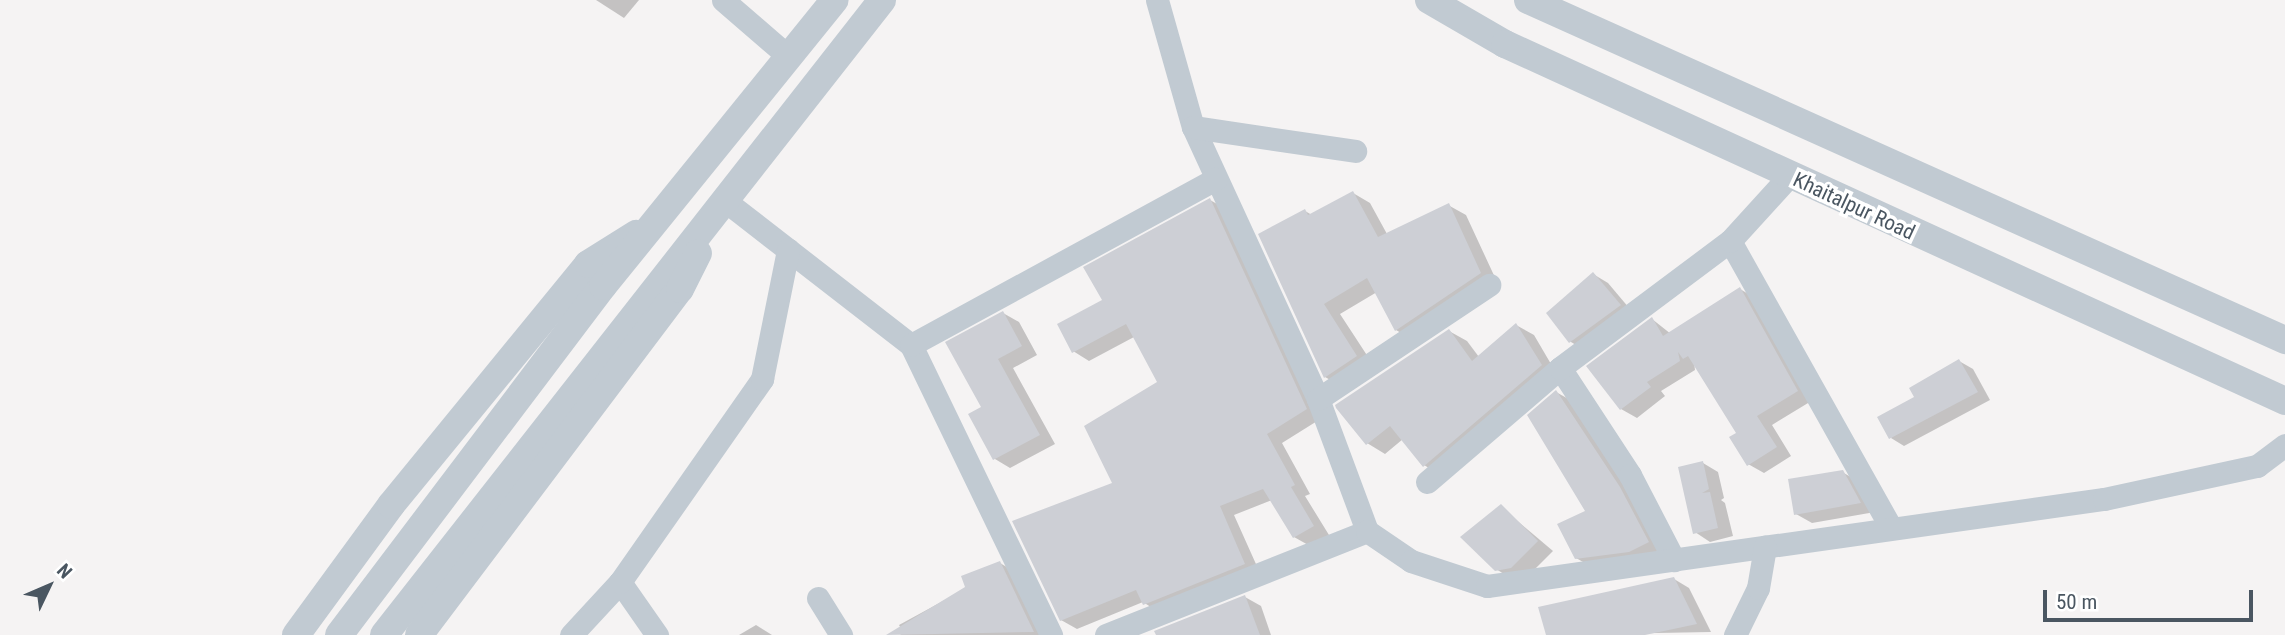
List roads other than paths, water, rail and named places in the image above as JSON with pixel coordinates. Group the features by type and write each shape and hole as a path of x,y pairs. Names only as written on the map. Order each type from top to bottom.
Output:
{"street":[{"path":"723,0 789,57"},
{"path":"339,635 603,286 835,0"},
{"path":"384,635 882,0"},
{"path":"1157,0 1193,127 1318,399 1367,531 1411,561 1487,586 1765,547 1890,526 2104,499 2257,466 2285,445"},
{"name":"Khaitalpur Road","path":"1429,0 1505,44 2285,401"},
{"path":"1528,0 2285,340"},
{"path":"1193,127 1356,151"},
{"path":"1427,482 1560,368 1730,241 1790,175"},
{"path":"911,345 1216,178"},
{"path":"724,200 911,345 1051,635"},
{"path":"419,635 680,289 724,200"},
{"path":"296,635 391,505 588,264 653,223"},
{"path":"1730,241 1890,526"},
{"path":"571,635 620,582 762,379 788,250"},
{"path":"1318,399 1489,285"},
{"path":"1560,368 1630,475 1674,560"},
{"path":"1106,635 1155,626 1367,531"},
{"path":"1735,635 1758,588 1765,547"},
{"path":"620,582 657,635"},
{"path":"818,598 841,635"}]}
